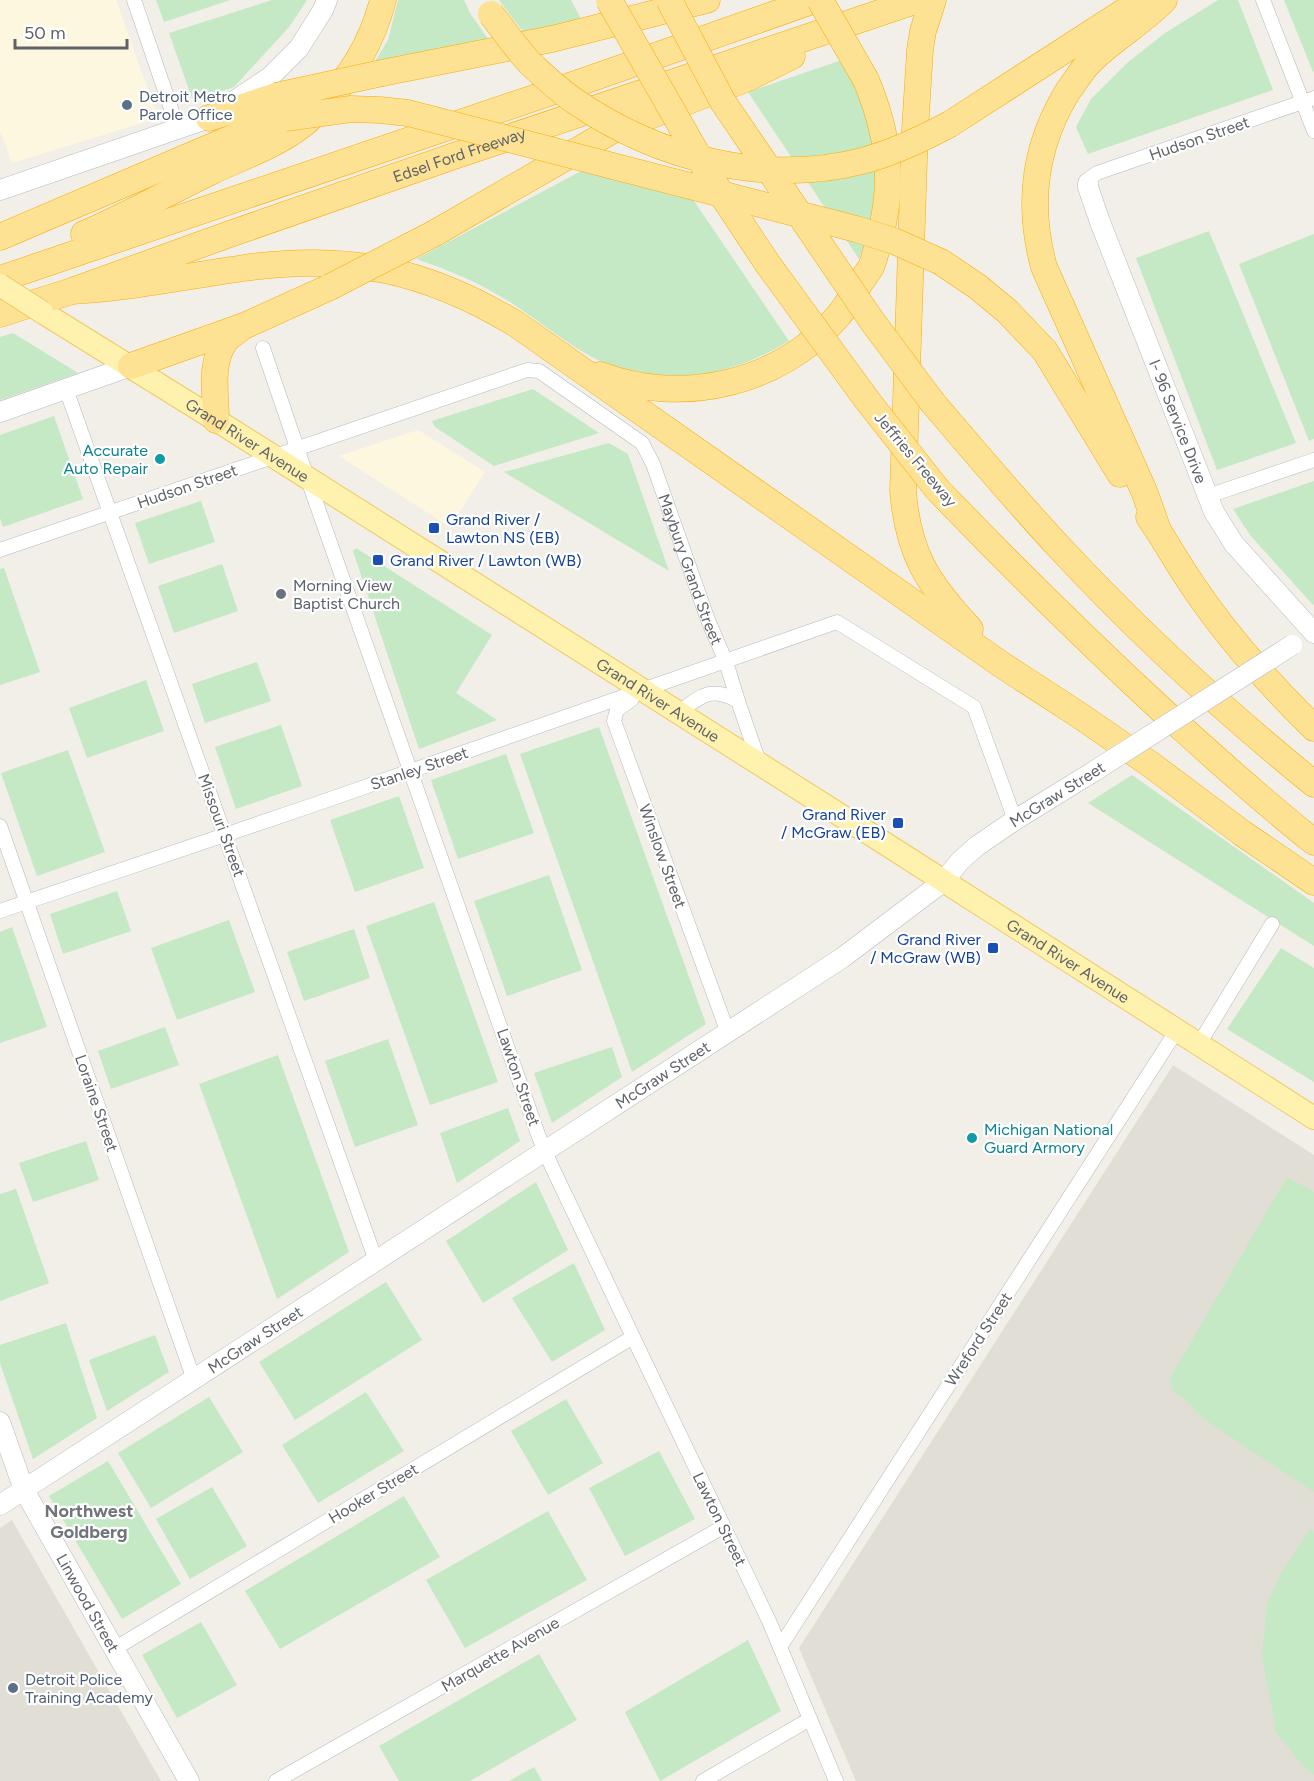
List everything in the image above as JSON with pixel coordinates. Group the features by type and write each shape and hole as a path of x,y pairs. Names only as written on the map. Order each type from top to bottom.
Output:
{"highway":[{"path":"35,268 72,239 264,148 303,125 331,98 353,69 372,36 383,0"},
{"name":"Jeffries Freeway","path":"609,0 709,175 767,263 867,400 937,489 1099,652 1212,756 1314,842"},
{"path":"669,0 723,102 872,321 933,403 1060,548 1124,614 1264,743 1314,784"},
{"path":"209,118 281,107 382,73 552,39 706,0"},
{"name":"Edsel Ford Freeway","path":"0,279 815,0"},
{"path":"564,358 611,380 679,390 716,386 764,371 807,346 838,316 872,265 885,214 888,177 887,147 876,104 866,80 820,0"},
{"name":"Edsel Ford Freeway","path":"0,314 72,291 216,238 457,155 918,0"},
{"path":"933,0 923,31 920,50 915,130 903,480 905,513 911,541 930,582 943,600 1002,665"},
{"path":"486,7 532,65 575,101 624,131 692,158 748,168 801,169 862,160 914,143 950,124 1142,0"},
{"path":"1158,531 1144,491 1044,267 1037,244 1034,206 1039,163 1056,111 1086,66 1164,0"},
{"path":"131,366 244,326 330,287 435,233 613,130 748,78 868,18"},
{"path":"0,237 260,126 281,107 408,113 856,229 894,241 941,262 978,286 1008,311 1045,351 1133,496 1188,579 1213,614 1249,657 1314,728"},
{"path":"72,291 106,290 247,267 345,263 401,272 472,299 509,319 1002,665 1159,770 1242,833 1314,882"},
{"path":"216,420 215,370 217,358 227,339 244,326"}],"main road":[{"name":"Grand River Avenue","path":"0,285 274,456 1314,1118"}],"street":[{"path":"134,0 178,129"},
{"path":"0,190 209,118 270,77 299,48 327,0"},
{"path":"1263,0 1308,100 1314,131"},
{"name":"Hudson Street","path":"1088,183 1090,178 1097,173 1308,100"},
{"name":"I- 96 Service Drive","path":"1088,183 1100,222 1214,512 1234,544 1314,632"},
{"name":"Lawton Street","path":"263,348 546,1151 780,1647 836,1781"},
{"path":"0,412 131,366"},
{"name":"Hudson Street","path":"0,550 527,370 539,371 638,440"},
{"name":"Missouri Street","path":"66,389 376,1261"},
{"name":"Maybury Grand Street","path":"638,440 642,443 653,464 708,620 726,662 759,764"},
{"path":"1208,496 1314,460"},
{"name":"Stanley Street","path":"0,911 643,691 837,622 974,706 1015,820"},
{"name":"McGraw Street","path":"0,1505 842,958 944,882 960,861 977,846 1314,632"},
{"name":"Winslow Street","path":"643,691 617,710 614,721 728,1033"},
{"path":"678,713 702,696 711,693 723,694 738,701"},
{"name":"Loraine Street","path":"0,826 194,1380"},
{"path":"1199,1044 1272,924"},
{"name":"Wreford Street","path":"780,1647 1177,1030"},
{"name":"Hooker Street","path":"114,1649 633,1337"},
{"name":"Linwood Street","path":"0,1422 24,1490 189,1781"},
{"name":"Marquette Avenue","path":"276,1781 723,1527"},
{"path":"703,1781 810,1719"}],"shaded area":[{"path":"0,0 116,0 158,118 12,163 0,131"},
{"path":"418,430 485,472 450,527 339,456"},
{"path":"1173,1065 1314,1155 1314,1781 856,1781 799,1648"},
{"name":"Detroit Police Training Academy","path":"12,1520 161,1781 0,1781 0,1528"}],"green space":[{"path":"156,0 230,0 164,22"},
{"path":"272,0 307,0 289,27 234,87 193,101 169,33"},
{"path":"398,0 464,0 490,42 372,66 388,40"},
{"path":"499,0 571,0 583,23 524,33"},
{"path":"1218,0 1238,0 1273,90 1088,154 1076,127 1091,99 1127,63 1165,33"},
{"path":"1284,0 1314,0 1313,72"},
{"path":"842,60 857,87 873,139 877,171 873,221 859,259 748,92"},
{"path":"585,169 692,198 789,341 751,360 715,372 677,375 630,370 592,357 483,286 416,259"},
{"path":"1209,231 1296,443 1217,470 1136,258"},
{"path":"1314,234 1314,439 1309,441 1239,264"},
{"path":"13,333 78,373 0,400 0,337"},
{"path":"533,389 599,433 494,466 435,427 432,421"},
{"path":"54,416 83,499 3,527 0,518 0,435"},
{"path":"609,443 628,454 669,571 504,472"},
{"path":"1314,481 1313,605 1250,535 1233,509"},
{"path":"201,501 215,542 149,564 135,523"},
{"path":"356,548 492,635 456,693 497,720 419,749 353,551"},
{"path":"222,564 238,611 174,633 158,586"},
{"path":"4,568 40,672 0,685 0,569"},
{"path":"257,662 271,701 205,723 192,684"},
{"path":"146,680 164,731 87,758 69,708"},
{"path":"281,725 302,786 236,809 215,747"},
{"path":"599,727 706,1024 632,1072 520,754"},
{"path":"68,750 105,852 37,876 1,773"},
{"path":"506,754 534,833 458,859 431,780"},
{"path":"1132,775 1314,903 1314,946 1088,803"},
{"path":"399,796 424,868 355,892 330,820"},
{"path":"549,875 582,970 507,996 474,901"},
{"path":"117,891 131,931 63,954 50,914"},
{"path":"434,902 498,1082 430,1105 366,926"},
{"path":"229,920 255,992 177,1020 151,948"},
{"path":"12,927 47,1027 0,1043 0,932"},
{"path":"354,929 370,978 304,1001 287,952"},
{"path":"1281,948 1314,968 1314,1082 1227,1029"},
{"path":"165,1027 179,1065 111,1089 98,1051"},
{"path":"388,1039 418,1125 355,1147 325,1061"},
{"path":"612,1047 622,1077 552,1123 534,1073"},
{"path":"278,1055 349,1252 277,1299 199,1084"},
{"path":"508,1108 520,1141 457,1183 440,1133"},
{"path":"86,1141 99,1180 33,1202 19,1163"},
{"path":"1287,1177 1314,1192 1314,1492 1204,1419 1182,1397 1172,1391 1170,1378"},
{"path":"536,1182 568,1250 483,1303 446,1241"},
{"path":"16,1189 49,1283 0,1301 0,1194"},
{"path":"574,1263 605,1330 552,1362 512,1298"},
{"path":"386,1282 422,1340 295,1420 259,1362"},
{"path":"66,1323 97,1418 33,1459 0,1363 0,1345"},
{"path":"155,1335 169,1372 107,1411 89,1360"},
{"path":"366,1392 404,1451 318,1503 282,1445"},
{"path":"209,1397 243,1452 151,1508 118,1453"},
{"path":"566,1399 603,1463 548,1495 511,1431"},
{"path":"659,1451 695,1519 625,1556 589,1488"},
{"path":"108,1461 181,1584 122,1619 49,1496"},
{"path":"212,1487 247,1546 190,1579 156,1519"},
{"path":"404,1496 440,1557 280,1649 245,1591"},
{"path":"548,1511 587,1580 465,1648 426,1580"},
{"path":"1310,1529 1314,1532 1314,1775 1302,1765 1276,1732 1262,1655 1267,1604 1280,1575"},
{"path":"201,1622 237,1685 177,1718 142,1655"},
{"path":"748,1640 781,1711 660,1781 625,1712"},
{"path":"539,1654 577,1720 470,1781 399,1781 379,1746"},
{"path":"534,1767 542,1781 509,1781"}],"place":[{"name":"Detroit Metro Parole Office","path":"127,105"},
{"name":"Accurate Auto Repair","path":"160,459"},
{"name":"Grand River / Lawton NS (EB)","path":"434,528"},
{"name":"Grand River / Lawton (WB)","path":"378,560"},
{"name":"Morning View Baptist Church","path":"281,594"},
{"name":"Grand River / McGraw (EB)","path":"898,823"},
{"name":"Grand River / McGraw (WB)","path":"993,948"},
{"name":"Michigan National Guard Armory","path":"972,1138"},
{"name":"Detroit Police Training Academy","path":"13,1688"}],"district":[{"name":"Northwest Goldberg","path":"89,1522"}]}
